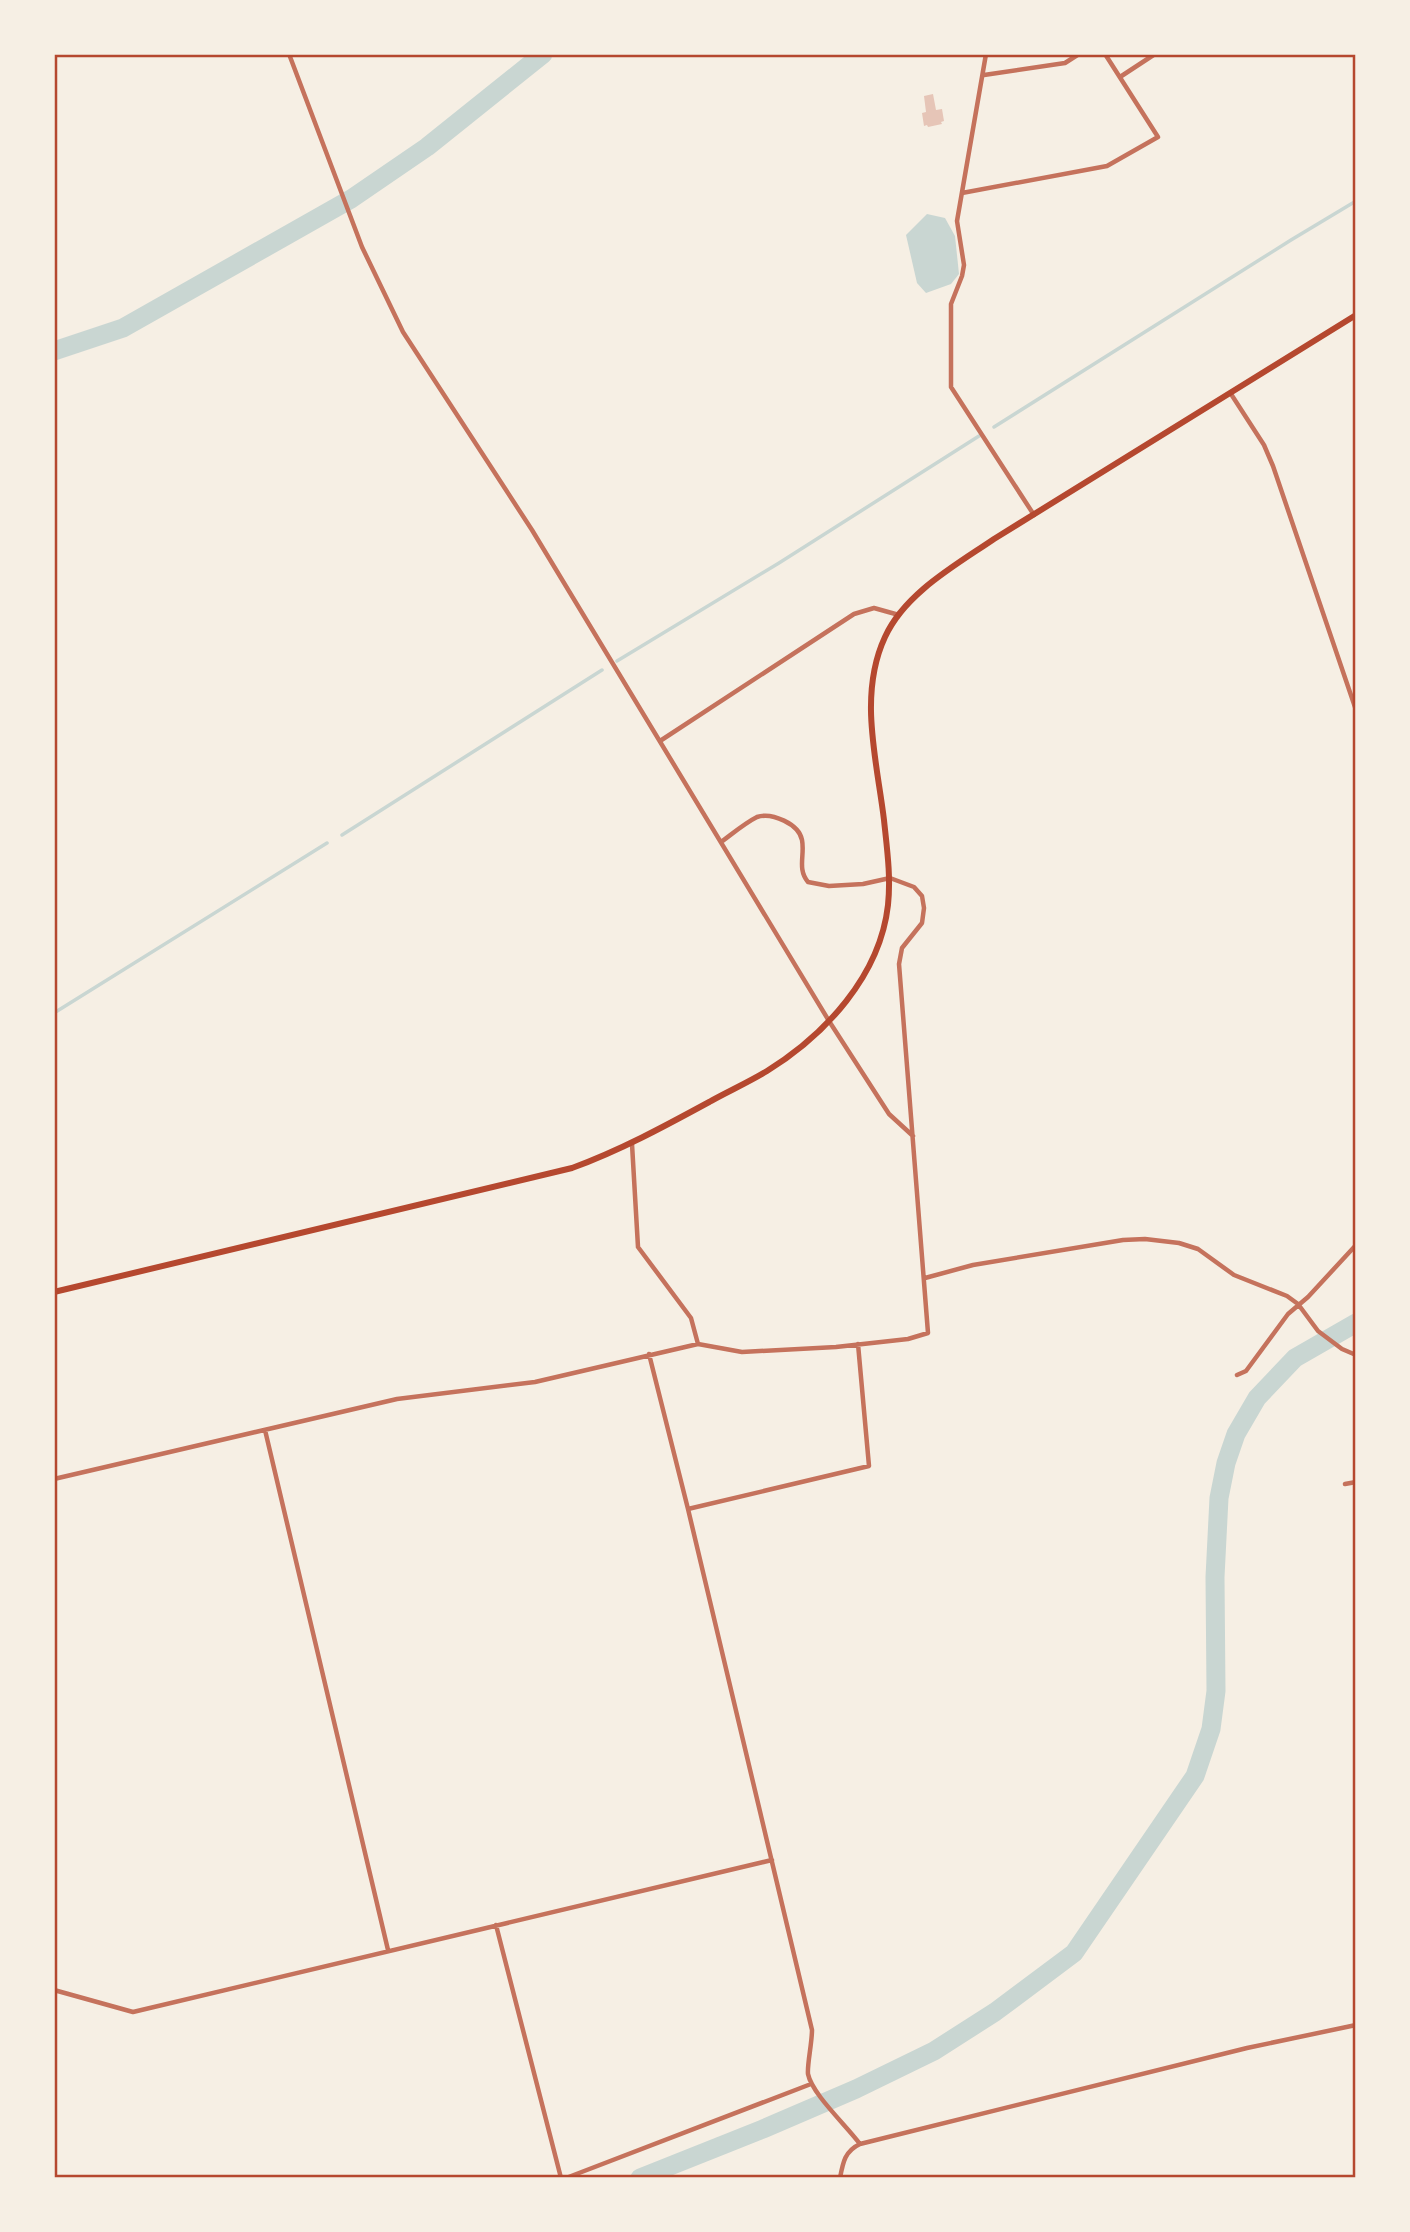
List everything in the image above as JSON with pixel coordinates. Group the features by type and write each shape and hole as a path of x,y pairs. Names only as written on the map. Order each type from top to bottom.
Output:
{"main road":[{"path":"54,1292 572,1168 632,1144 766,1071 795,1051 829,1020 858,983 878,945 888,905 890,878 873,736 871,695 878,656 885,637 899,615 944,574 994,539 1356,315"}],"street":[{"path":"289,54 362,247 403,331 532,530 829,1020 889,1114 913,1136"},
{"path":"986,54 957,221 964,265 951,304 951,387 1035,516"},
{"path":"984,75 1065,63 1079,54"},
{"path":"962,192 1107,166 1158,137 1105,54"},
{"path":"1120,77 1156,54"},
{"path":"1231,394 1264,445 1273,466 1356,710"},
{"path":"660,741 854,614 874,608 899,615"},
{"path":"54,1479 397,1399 535,1382 698,1344 742,1352 908,1339 928,1333 899,964 902,948 922,923 922,896 914,887 890,878 863,884 829,886 808,882 801,869 803,842 800,833 788,823 767,816 758,817 721,842"},
{"path":"632,1144 638,1247 691,1318 698,1344"},
{"path":"925,1279 973,1265 1123,1240 1145,1239 1189,1245 1234,1275 1287,1296 1298,1304 1318,1331 1332,1343 1356,1355"},
{"path":"1237,1375 1246,1371 1288,1314 1308,1297 1356,1245"},
{"path":"688,1508 869,1466 858,1344"},
{"path":"649,1354 812,2031 812,2049 807,2070 812,2086 860,2144"},
{"path":"265,1430 388,1951"},
{"path":"1345,1484 1356,1482"},
{"path":"54,1990 133,2012 772,1860"},
{"path":"496,1925 564,2178 812,2086"},
{"path":"840,2178 850,2148 860,2144 1247,2048 1356,2025"}],"shaded area":[{"path":"927,214 945,218 955,236 959,274 951,284 926,293 917,283 906,235"}],"building":[{"path":"933,94 936,110 942,109 944,121 942,124 928,127 924,126 922,113 926,112 924,96"}],"waterway":[{"path":"54,351 123,328 351,199 427,147 543,54"},
{"path":"994,427 1356,201"},
{"path":"617,661 779,563 979,436"},
{"path":"342,835 602,670"},
{"path":"54,1013 327,843"},
{"path":"640,2178 856,2089 934,2051 995,2012 1074,1953 1195,1776 1211,1729 1216,1691 1215,1577 1219,1498 1226,1463 1236,1434 1257,1398 1295,1358 1356,1323"}]}
